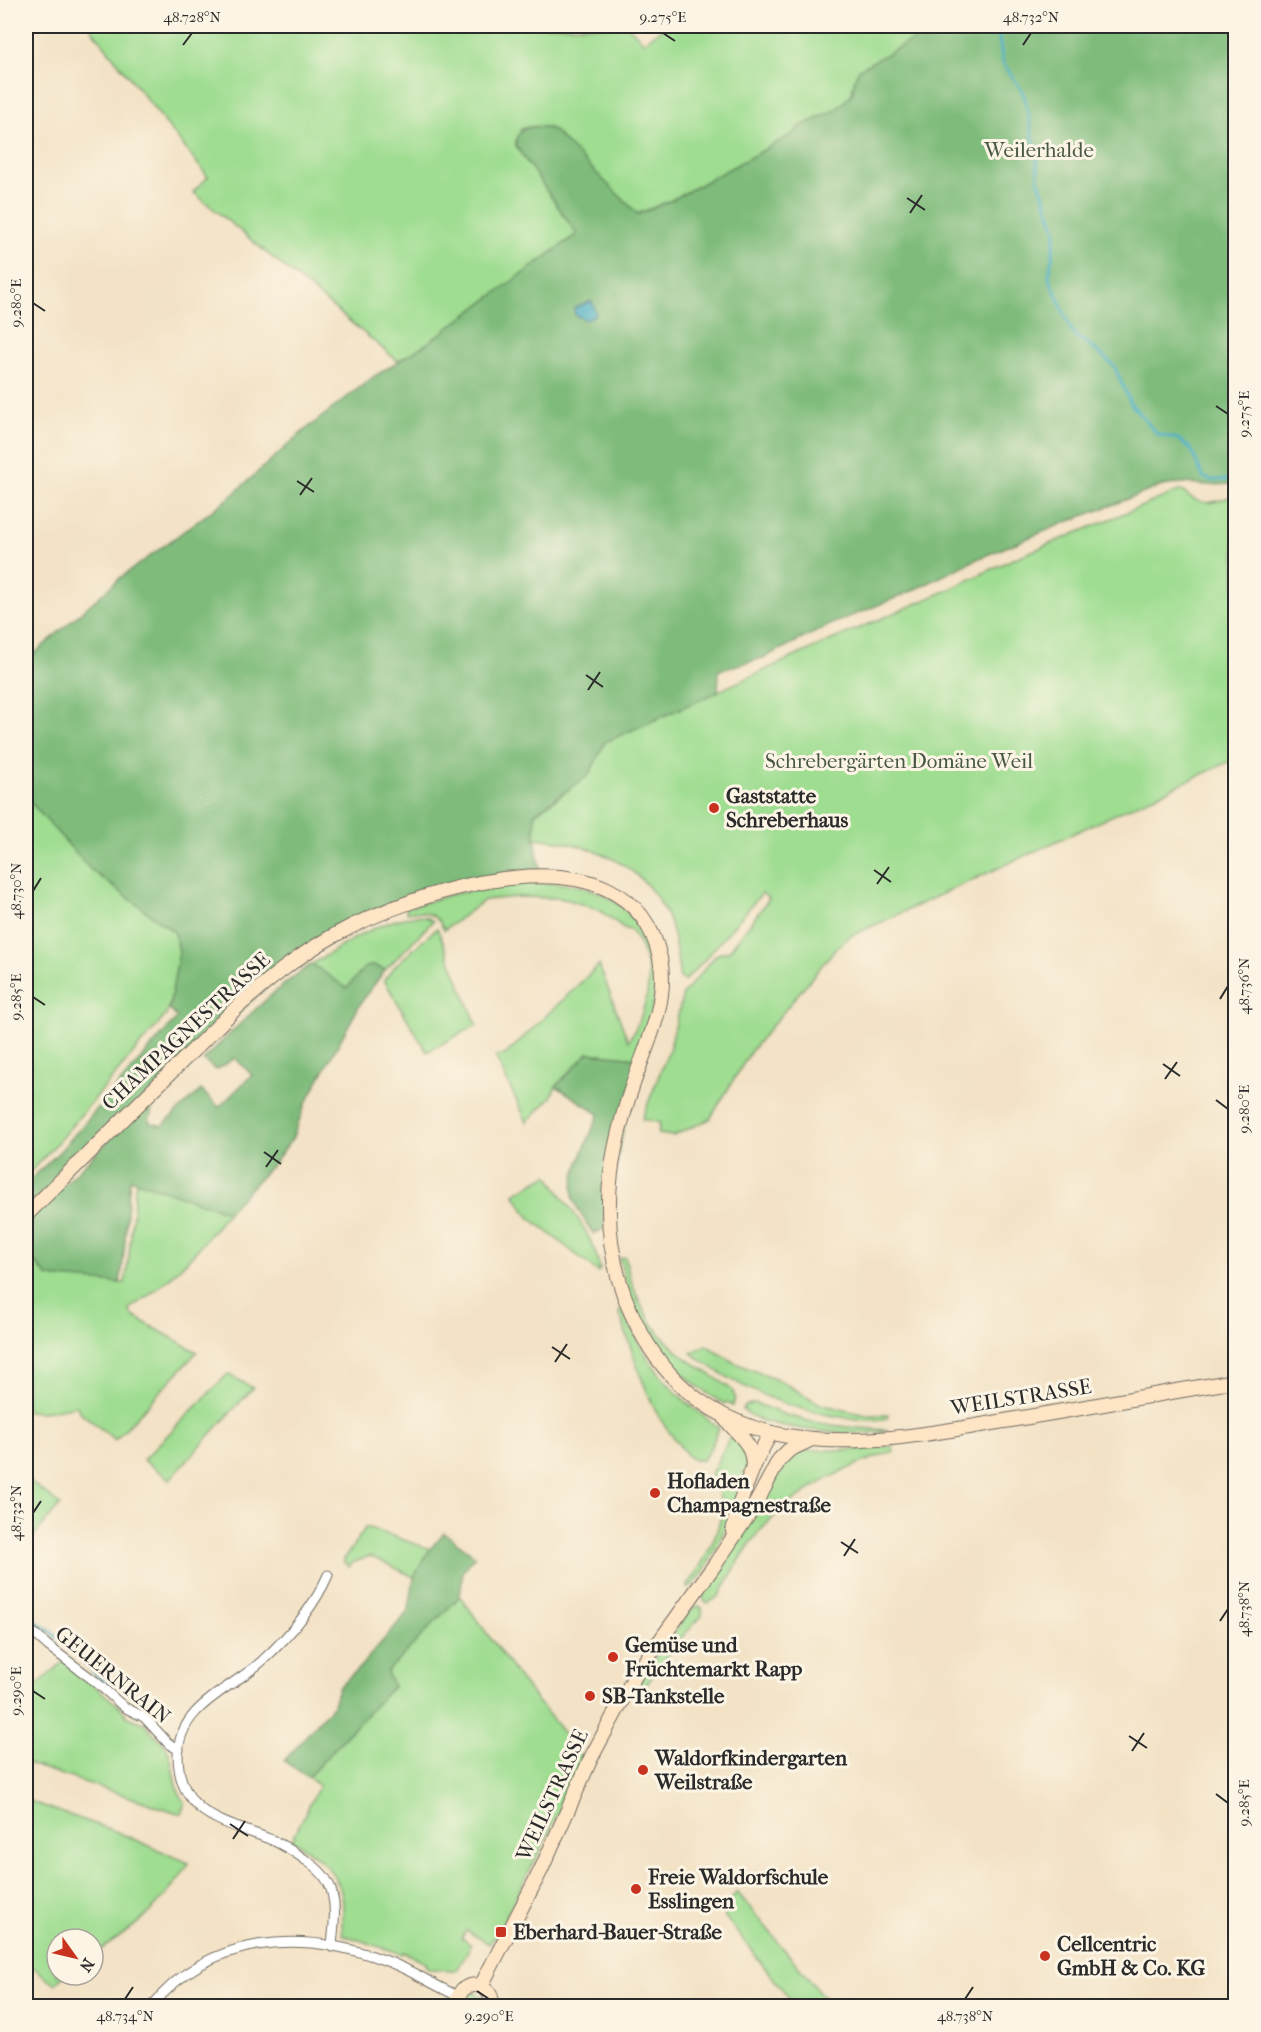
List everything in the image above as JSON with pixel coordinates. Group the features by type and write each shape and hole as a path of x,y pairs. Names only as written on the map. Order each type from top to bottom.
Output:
{"main road":[{"name":"CHAMPAGNESTRASSE","path":"26,1215 256,990 289,964 332,936 393,907 453,888 501,879 536,876 585,881 612,892 628,903 640,916 654,939 660,957 662,975 657,1014 627,1105 612,1170 609,1223 616,1271 630,1312 658,1359 684,1387 746,1433 771,1433"},
{"name":"WEILSTRASSE","path":"731,1538 737,1512 753,1470 771,1433 812,1440 857,1441 950,1430 1236,1381"},
{"path":"746,1433 752,1452 753,1470"},
{"path":"770,1475 771,1433"},
{"name":"WEILSTRASSE","path":"481,1986 541,1870 588,1766 646,1659 707,1576 755,1505 770,1475 789,1450 812,1440"},
{"path":"458,2001 467,1986 481,1986 490,1995 492,2007"}],"street":[{"name":"GEUERNRAIN","path":"328,1575 312,1604 279,1645 247,1674 195,1711 184,1728 179,1750 180,1771 184,1784 193,1800 206,1814 224,1824 282,1845 310,1863 326,1879 332,1890 334,1902 332,1947"},
{"name":"GEUERNRAIN","path":"26,1626 124,1707 144,1717 168,1743 179,1750"},
{"path":"152,2007 164,1992 186,1974 215,1958 260,1943 281,1942 332,1947 393,1963 458,2001"}],"green space":[{"path":"89,26 628,26 644,42 665,26 938,26 855,78 852,94 834,111 800,126 793,134 672,200 637,214 553,130 537,127 521,129 516,146 577,234 422,347 398,361 193,192 208,177"},
{"name":"Weilerhalde","path":"938,26 1235,26 1235,484 1182,483 1162,486 977,559 910,592 834,623 763,658 719,670 718,692 605,742 589,775 535,813 535,838 540,870 482,877 427,891 374,911 322,936 26,1208 26,1184 61,1150 177,1018 169,1008 179,952 175,933 90,869 26,797 26,661 120,578 229,498 300,434 373,377 422,347 577,234 516,146 516,139 523,130 541,127 553,130 638,214 672,200 793,134 800,126 834,111 852,94 859,69"},
{"name":"Schrebergärten Domäne Weil","path":"1181,490 1195,500 1207,503 1235,495 1235,759 851,936 837,947 751,1051 710,1119 673,1136 658,1134 660,1123 642,1119 670,1047 683,994 717,954 729,951 769,899 762,893 684,981 680,978 674,938 666,914 656,896 643,881 628,868 611,858 574,845 535,838 535,814 589,775 605,742 1013,559"},
{"path":"26,797 90,869 175,933 179,952 171,1000 166,1015 26,1176"},
{"path":"521,883 556,883 582,887 606,896 621,906 642,933 649,948 655,982 651,1015 637,1058 588,1053 556,1086 551,1097 527,1122 495,1056 505,1055 599,965 628,1041 642,1014 647,993 648,972 641,947 632,931 599,910 572,901 559,898 517,897 485,900 444,930 438,920 429,914 407,913 406,908 453,894"},
{"path":"417,916 433,921 385,970 373,965 347,989 312,964 376,927"},
{"path":"437,928 477,1025 427,1052 384,980 396,965"},
{"path":"312,964 347,988 364,968 373,965 385,970 362,1001 305,1105 292,1139 274,1163 228,1212 130,1179 120,1283 48,1277 26,1252 26,1222 146,1104 152,1109 149,1122 162,1126 201,1090 219,1107 252,1075 235,1058 216,1070 203,1060 269,997"},
{"path":"588,1053 637,1058 604,1229 593,1234 580,1213 573,1191 577,1169 599,1114 556,1086"},
{"path":"548,1175 591,1242 600,1269 598,1272 529,1217 514,1194"},
{"path":"136,1180 228,1212 183,1265 158,1288 129,1309 133,1316 197,1352 115,1440 79,1411 77,1406 43,1412 26,1411 26,1252 48,1277 125,1283"},
{"path":"625,1257 638,1299 652,1324 682,1355 732,1390 735,1397 733,1406 726,1402 724,1404 696,1385 672,1363 651,1337 629,1295 619,1258"},
{"path":"623,1310 638,1342 656,1370 691,1406 719,1428 708,1453 702,1460 694,1460 688,1456 658,1415 632,1351 619,1311"},
{"path":"706,1345 733,1362 782,1382 820,1404 866,1415 888,1415 888,1417 873,1420 834,1416 769,1398 729,1378 691,1353"},
{"path":"228,1374 253,1388 170,1479 143,1460"},
{"path":"755,1403 788,1416 813,1422 888,1430 842,1433 770,1423 757,1419 742,1410 747,1405"},
{"path":"731,1435 745,1449 748,1457 747,1465 728,1521 713,1554 697,1581 688,1589 716,1534 721,1512 720,1498 710,1476"},
{"path":"893,1446 894,1451 858,1464 822,1482 789,1504 755,1537 719,1596 709,1603 705,1601 702,1596 704,1591 741,1538 786,1459 801,1450 850,1450"},
{"path":"26,1478 60,1505 26,1545"},
{"path":"366,1527 430,1549 414,1577 370,1556 352,1563 349,1567 343,1561"},
{"path":"444,1533 475,1556 463,1571 460,1596 387,1672 393,1686 308,1777 284,1761 333,1705 338,1688 360,1667 406,1614 409,1609 414,1577 430,1549"},
{"path":"460,1596 519,1678 579,1752 582,1761 542,1847 497,1934 489,1944 466,1930 462,1938 471,1945 459,1967 456,1970 430,1969 427,1964 404,1952 402,1954 343,1935 343,1907 339,1885 320,1860 292,1840 319,1786 308,1777 393,1686 386,1672"},
{"path":"698,1606 702,1608 702,1616 680,1639 642,1691 639,1693 636,1691 636,1687 651,1663 691,1609"},
{"path":"64,1661 120,1707 128,1717 144,1723 165,1745 170,1756 176,1786 185,1803 181,1814 26,1763 26,1695"},
{"path":"26,1800 115,1831 189,1863 159,1903 107,1946 105,1947 105,1927 45,1927 45,1976 26,1962"},
{"path":"737,1892 831,2006 795,2006 725,1917 724,1907"},
{"path":"474,1992 484,1998 484,2006 465,2006 465,1998"}],"water":[{"path":"592,301 596,314 586,320 575,315 574,308"}],"waterway":[{"path":"997,26 1003,63 1025,98 1037,157 1038,179 1056,230 1049,277 1071,330 1076,337 1089,344 1114,366 1131,404 1157,434 1178,439 1191,449 1203,477 1210,480 1236,480"},
{"path":"26,1614 53,1634 126,1702"}],"place":[{"name":"Gaststatte Schreberhaus","path":"714,808"},
{"name":"Hofladen Champagnestraße","path":"655,1493"},
{"name":"Gemüse und Früchtemarkt Rapp","path":"613,1657"},
{"name":"SB-Tankstelle","path":"590,1696"},
{"name":"Waldorfkindergarten Weilstraße","path":"643,1770"},
{"name":"Freie Waldorfschule Esslingen","path":"636,1889"},
{"name":"Eberhard-Bauer-Straße","path":"501,1932"},
{"name":"Cellcentric GmbH & Co. KG","path":"1045,1956"}]}
